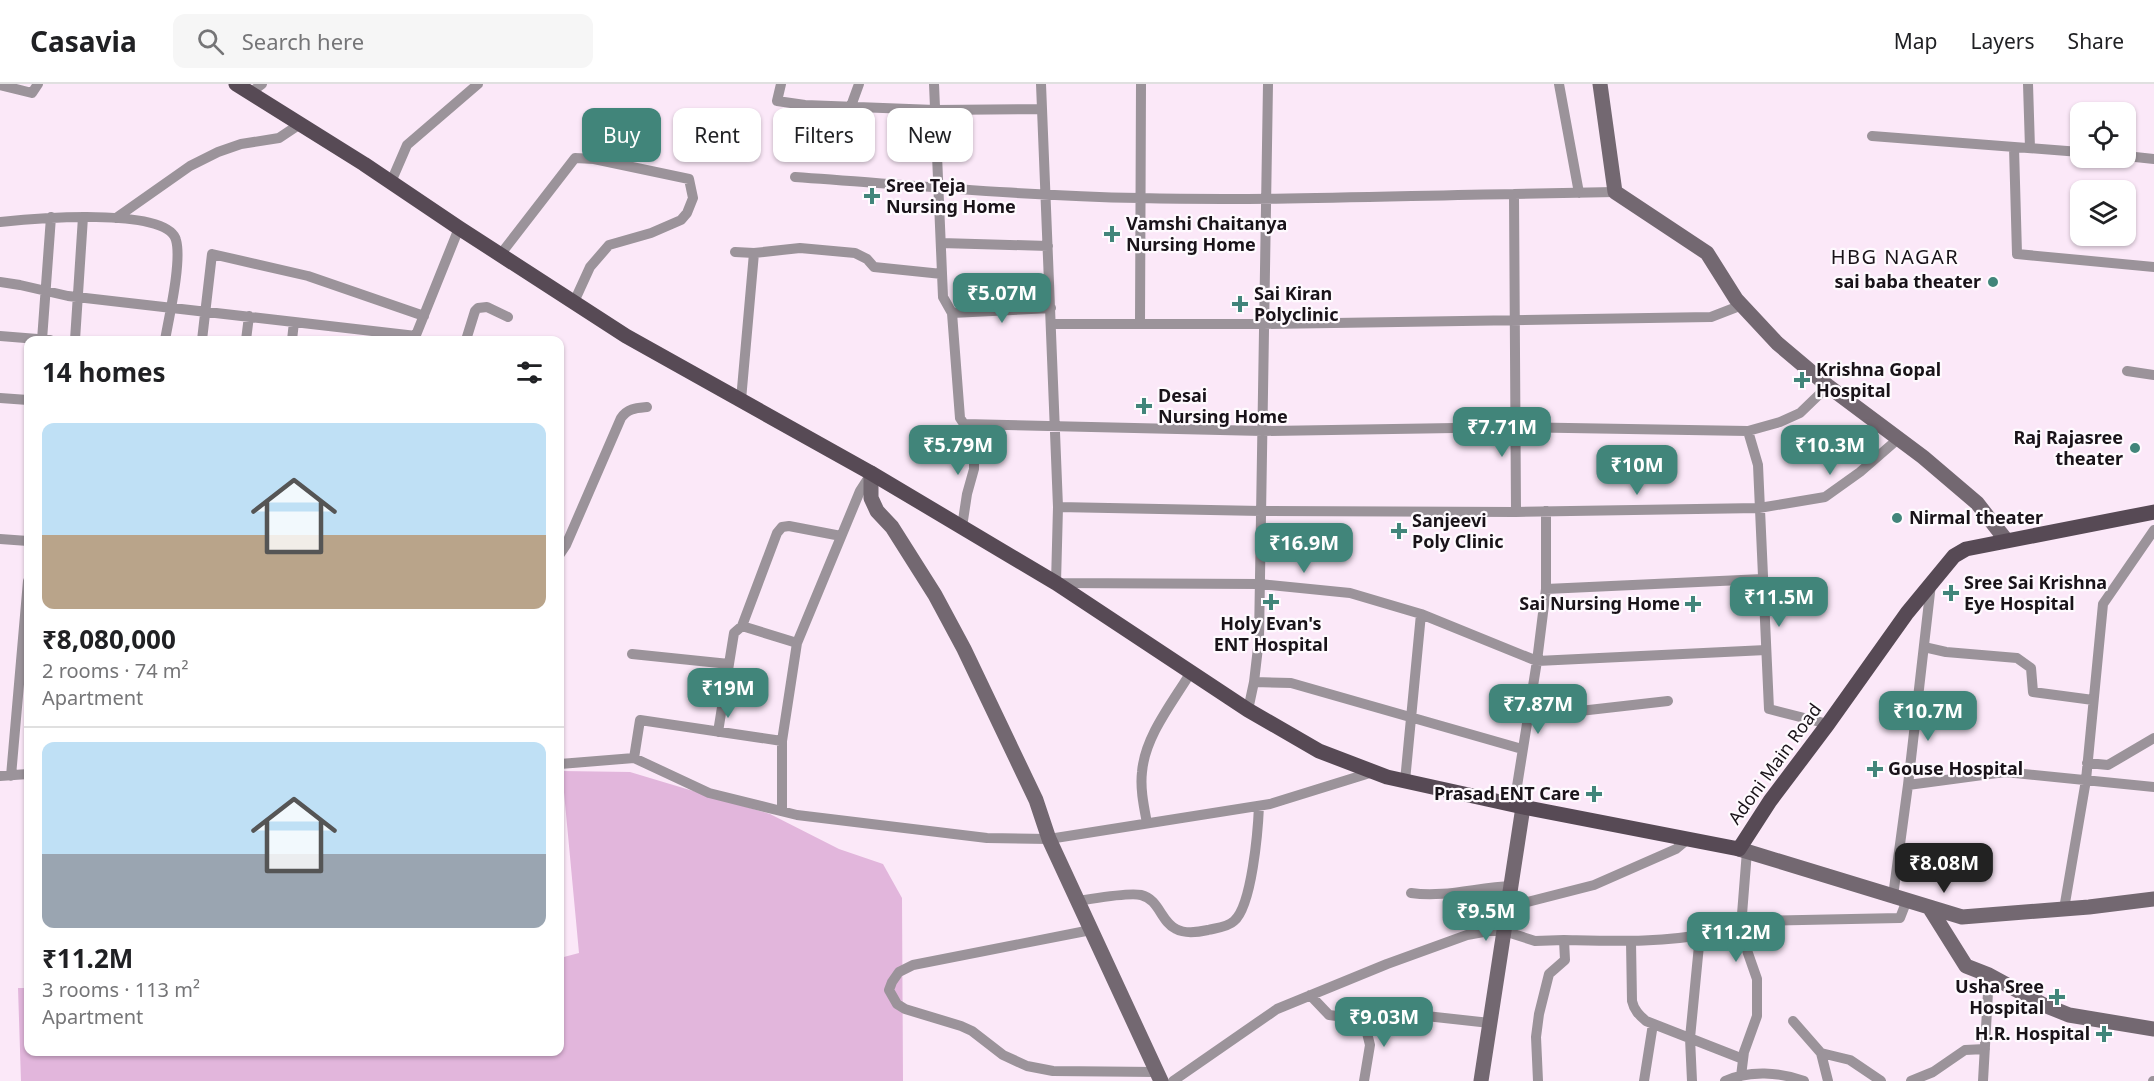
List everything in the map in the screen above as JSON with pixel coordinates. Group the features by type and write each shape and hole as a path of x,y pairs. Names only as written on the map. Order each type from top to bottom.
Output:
{"main road":[{"name":"Adoni Main Road","path":"236,84 256,89 300,124 626,336 871,473 1056,583 1248,710 1319,751 1406,781 1519,806 1743,850 1770,801 1907,613 1954,556 1966,549 2006,540 2154,512"}],"street":[{"path":"0,85 32,93 39,84"},
{"path":"391,182 407,145 478,84"},
{"path":"781,84 777,101 805,105 893,108"},
{"path":"851,106 859,84"},
{"path":"934,84 935,108"},
{"path":"1041,84 1058,507 1056,583 1260,584 1350,593 1421,614 1537,661 1766,650"},
{"path":"1140,324 1141,84"},
{"path":"1248,710 1259,639 1268,84"},
{"path":"1559,84 1579,193"},
{"path":"1600,84 1615,192"},
{"path":"2028,84 2030,148"},
{"path":"973,110 1042,109"},
{"path":"116,218 147,194 190,166 218,152 242,144 279,138 300,124"},
{"path":"1872,136 2070,151"},
{"path":"2014,147 2017,254 2154,267"},
{"path":"2136,157 2154,159"},
{"path":"500,255 575,158 594,159 689,179 693,198 687,213 681,220 651,233 609,245 590,267 574,303"},
{"path":"938,162 943,297 952,313 960,418 964,424 1054,428 1263,431 1515,427 1748,431 1780,422 1800,413 1828,386"},
{"path":"795,177 1046,195 1141,198 1615,192 1707,253 1742,305 1777,342 1828,386 1977,503 2006,540"},
{"path":"1514,194 1516,512"},
{"path":"44,336 51,217"},
{"path":"0,222 51,217 83,217 116,218 163,226 173,233 177,240 177,261 166,336"},
{"path":"75,336 83,217"},
{"path":"416,336 459,228"},
{"path":"941,243 1048,246"},
{"path":"735,252 754,253 800,248 855,253 867,259 874,267 942,274"},
{"path":"741,400 754,253"},
{"path":"202,336 212,254 308,276 424,316"},
{"path":"0,282 79,298 249,316 382,336"},
{"path":"1051,324 1264,324 1711,317 1742,305"},
{"path":"467,336 478,308 487,307 508,317"},
{"path":"952,313 1051,308"},
{"path":"246,336 249,316"},
{"path":"292,336 294,322"},
{"path":"0,336 24,338"},
{"path":"2127,371 2154,375"},
{"path":"0,398 24,400"},
{"path":"564,548 621,417 632,409 647,407"},
{"path":"962,527 974,469 974,425"},
{"path":"1748,431 1758,465 1769,709 1828,724"},
{"path":"1058,507 1516,512 1759,508 1825,496 1860,472 1898,439"},
{"path":"782,811 782,741 797,643 860,490 871,473"},
{"path":"871,473 871,498 878,511 892,527 934,595 963,649 1036,800 1049,839 1158,1076 1053,1071 1027,1066 1003,1055 972,1031 905,1009 892,999 889,990 892,982 899,972 914,964 1090,930"},
{"path":"1481,1081 1511,886 1522,750 1546,589 1546,511"},
{"path":"718,732 734,633 742,626 777,533 782,527 789,526 842,536"},
{"path":"2064,909 2086,780 2103,604 2154,530"},
{"path":"0,539 24,541"},
{"path":"1546,589 1763,579"},
{"path":"1173,1081 1277,1009 1387,964 1467,935 1504,931 1535,940 1631,942 1684,938 1741,927 1751,921 1900,918 1908,785 1931,583"},
{"path":"1406,781 1421,614"},
{"path":"742,626 797,643"},
{"path":"1924,647 2017,658 2031,668 2034,693 2093,700"},
{"path":"632,654 729,664"},
{"path":"24,655 6,776 24,774"},
{"path":"1147,823 1143,802 1142,772 1151,740 1191,672"},
{"path":"1254,682 1291,683 1522,750"},
{"path":"1527,717 1668,701"},
{"path":"634,758 640,720 782,741"},
{"path":"2087,763 2108,765 2154,738"},
{"path":"564,764 634,758 709,794 797,815 987,838 1049,839 1259,806 1373,771"},
{"path":"1908,785 2005,772 2154,787"},
{"path":"1077,901 1138,894 1153,900 1164,918 1175,929 1184,932 1203,931 1227,926 1235,921 1243,907 1256,854 1259,806"},
{"path":"1508,907 1594,885 1676,849 1688,839"},
{"path":"1741,1076 1743,1059 1758,1016 1757,979 1741,927 1743,850 1962,917 2154,899"},
{"path":"1411,893 1442,894 1486,887 1511,886"},
{"path":"1929,907 1966,966 1989,975 2044,1005 2069,1014 2154,1029"},
{"path":"1692,1081 1690,1038 1700,935"},
{"path":"1538,1081 1536,1037 1539,1014 1549,975 1565,960 1564,940"},
{"path":"1631,942 1632,1001 1634,1008 1646,1021 1743,1059"},
{"path":"1983,1081 1989,975"},
{"path":"1310,995 1329,1014 1352,1018 1417,1015 1490,1023"},
{"path":"1363,1017 1370,1045 1364,1081"},
{"path":"1793,1021 1821,1053 1828,1081"},
{"path":"1644,1081 1653,1024"},
{"path":"1911,1081 1933,1072 1965,1050 1985,1049"},
{"path":"1821,1053 1850,1060 1881,1081"},
{"path":"1725,1081 1741,1076 1760,1078 1779,1074 1804,1081"}],"shaded area":[{"path":"564,771 630,772 770,814 839,849 883,864 902,898 903,1081 21,1081 18,988 24,988 24,1056 564,1056 564,957 579,953"}],"place":[{"name":"Sree Teja Nursing Home","path":"872,196"},
{"name":"Vamshi Chaitanya Nursing Home","path":"1112,234"},
{"name":"sai baba theater","path":"1993,282"},
{"name":"Sai Kiran Polyclinic","path":"1240,304"},
{"name":"Krishna Gopal Hospital","path":"1802,380"},
{"name":"Desai Nursing Home","path":"1144,406"},
{"name":"Raj Rajasree theater","path":"2135,448"},
{"name":"Nirmal theater","path":"1897,518"},
{"name":"Sanjeevi Poly Clinic","path":"1399,531"},
{"name":"Sree Sai Krishna Eye Hospital","path":"1951,593"},
{"name":"Holy Evan's ENT Hospital","path":"1271,602"},
{"name":"Sai Nursing Home","path":"1693,604"},
{"name":"Gouse Hospital","path":"1875,769"},
{"name":"Prasad ENT Care","path":"1594,794"},
{"name":"Usha Sree Hospital","path":"2057,997"},
{"name":"H.R. Hospital","path":"2104,1034"}],"district":[{"name":"HBG NAGAR","path":"1895,257"}]}
